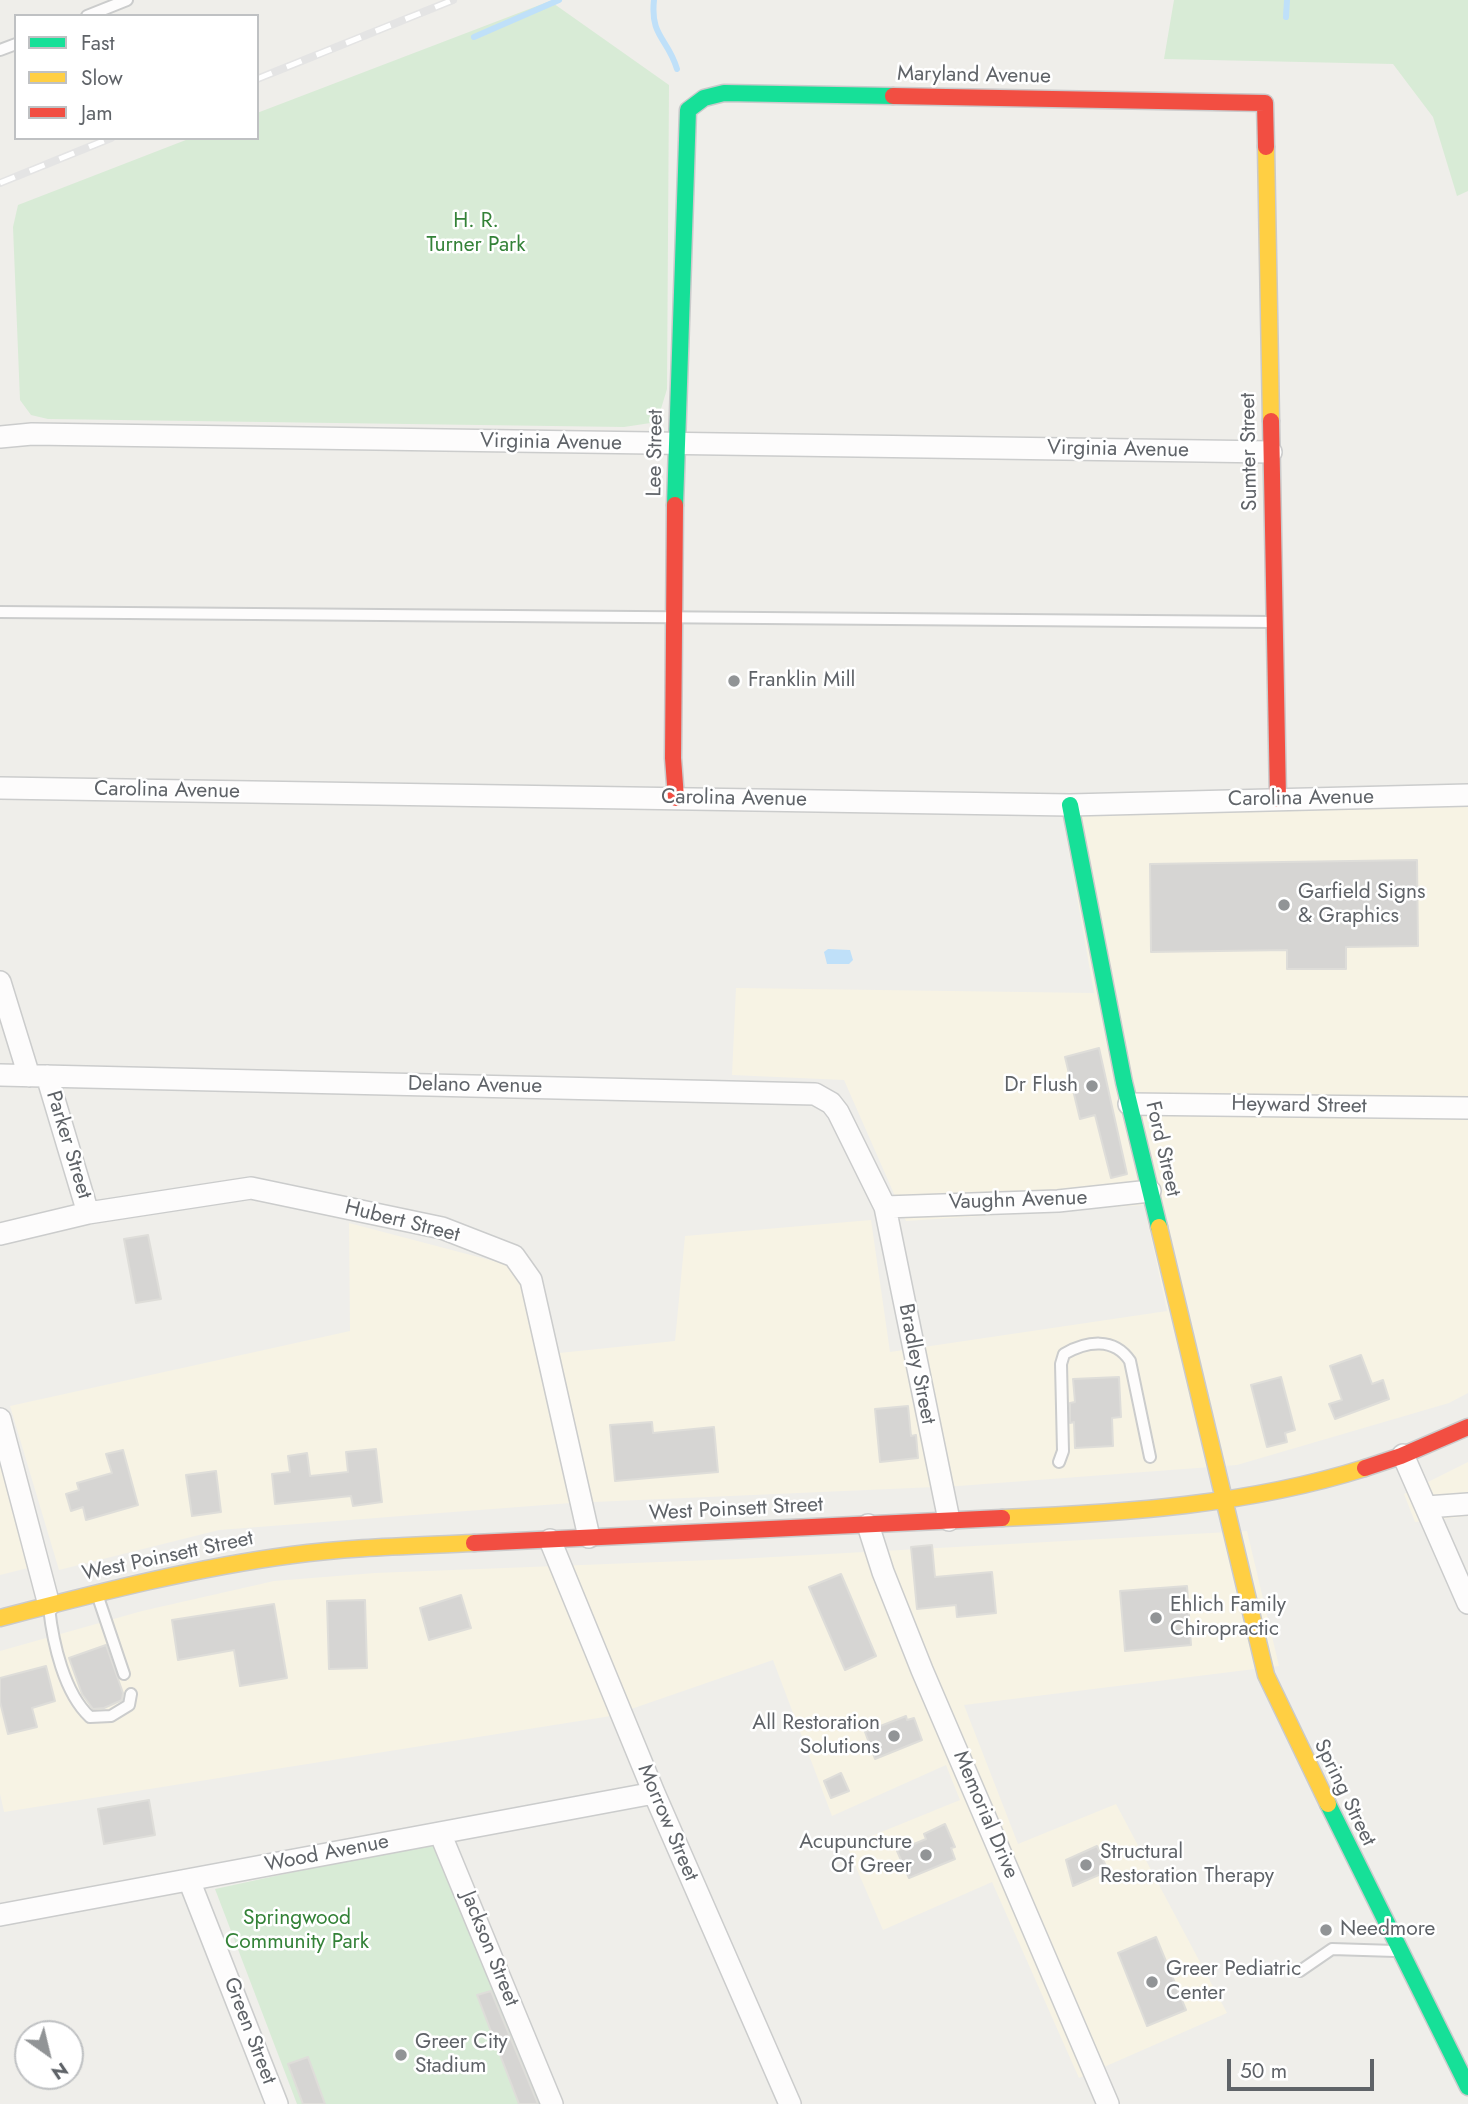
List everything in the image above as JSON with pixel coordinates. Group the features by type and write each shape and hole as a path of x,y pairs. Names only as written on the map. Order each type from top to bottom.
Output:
{"street":[{"name":"Maryland Avenue","path":"688,110 702,97 712,94 1265,103"},
{"name":"Sumter Street","path":"1265,103 1278,799"},
{"name":"Lee Street","path":"676,798 673,758 676,445 688,110"},
{"name":"Virginia Avenue","path":"0,437 32,434 1271,452"},
{"name":"Carolina Avenue","path":"0,788 1070,805 1468,794"},
{"name":"Ford Street","path":"1070,805 1129,1104 1225,1501"},
{"name":"Parker Street","path":"0,982 88,1213"},
{"name":"Delano Avenue","path":"0,1076 815,1094 831,1103 838,1112 885,1207"},
{"name":"Heyward Street","path":"1129,1104 1468,1108"},
{"name":"Hubert Street","path":"0,1234 88,1213 251,1188 442,1228 513,1256 531,1280 589,1537"},
{"name":"Vaughn Avenue","path":"885,1207 1058,1201 1150,1191"},
{"name":"Bradley Street","path":"885,1207 949,1520"},
{"path":"0,1419 49,1605"},
{"name":"West Poinsett Street","path":"0,1618 183,1572 270,1557 336,1550 868,1525 1225,1501 1324,1482 1403,1455 1468,1427"},
{"path":"1403,1455 1427,1507 1443,1552 1468,1603"},
{"name":"Spring Street","path":"1225,1501 1271,1690 1398,1951 1468,2087"},
{"path":"1427,1507 1468,1504"},
{"name":"Memorial Drive","path":"868,1525 879,1563 922,1670 1108,2104"},
{"name":"Morrow Street","path":"550,1540 654,1793 790,2104"},
{"name":"Wood Avenue","path":"0,1915 654,1793"},
{"name":"Jackson Street","path":"440,1833 552,2104"},
{"name":"Green Street","path":"189,1880 277,2104"}],"lane":[{"path":"92,14 127,0"},
{"path":"0,612 1275,622"},
{"path":"1059,1462 1063,1451 1061,1364 1064,1354 1075,1347 1097,1342 1124,1351 1130,1361 1150,1457"},
{"path":"96,1593 124,1674"},
{"path":"49,1605 51,1626 64,1672 82,1710 90,1717 111,1716 129,1705 131,1694"},
{"path":"1300,1971 1332,1949 1398,1951"}],"shaded area":[{"path":"1468,804 1468,1393 1449,1403 1237,1465 958,1486 571,1503 219,1530 59,1570 10,1406 350,1331 349,1223 505,1264 528,1294 540,1355 675,1341 685,1236 871,1220 890,1352 1167,1311 1144,1205 906,1221 844,1080 732,1075 736,988 1094,993 1062,812"},
{"path":"0,1450 28,1568 0,1575"},
{"path":"1468,1462 1468,1516 1415,1522 1404,1494"},
{"path":"1247,1531 1279,1666 964,1705 1018,1844 1116,1804 1227,2013 1079,2078 992,1882 883,1930 847,1846 960,1800 946,1765 832,1816 773,1660 611,1716 4,1812 0,1794 0,1651 142,1611 274,1581 375,1573 737,1559"}],"green space":[{"path":"1174,0 1468,0 1468,191 1457,196 1433,117 1393,64 1164,59"},
{"name":"H. R. Turner Park","path":"550,1 669,85 667,389 657,422 624,427 48,419 31,415 20,400 13,227 18,205 186,140 259,140 259,112"},
{"name":"Springwood Community Park","path":"437,1841 543,2104 297,2104 215,1889"}],"water":[{"path":"828,949 850,950 853,960 849,964 827,964 824,952"}],"building":[{"name":"Garfield Signs & Graphics","path":"1417,860 1418,946 1346,947 1346,969 1287,969 1287,950 1151,952 1150,864"},
{"name":"Dr Flush","path":"1099,1048 1127,1174 1111,1178 1095,1115 1080,1119 1065,1057"},
{"path":"148,1235 161,1299 136,1303 124,1239"},
{"path":"1361,1355 1372,1384 1383,1380 1389,1399 1335,1419 1329,1404 1342,1400 1330,1366"},
{"path":"1119,1377 1121,1417 1112,1418 1113,1446 1075,1448 1074,1422 1070,1423 1070,1403 1075,1402 1073,1379"},
{"path":"1281,1377 1295,1430 1285,1433 1287,1442 1267,1447 1251,1385"},
{"path":"908,1406 911,1436 916,1435 918,1458 880,1462 875,1409"},
{"path":"652,1422 653,1433 714,1427 718,1472 615,1481 610,1425"},
{"path":"376,1449 382,1502 353,1506 351,1496 275,1504 272,1474 290,1472 288,1456 307,1453 310,1476 348,1472 346,1452"},
{"path":"123,1450 138,1505 86,1520 83,1507 71,1511 66,1494 79,1490 77,1483 112,1473 106,1454"},
{"path":"216,1471 221,1512 192,1516 186,1475"},
{"path":"932,1545 935,1577 992,1572 996,1613 957,1617 956,1605 917,1609 911,1547"},
{"path":"841,1574 876,1656 845,1670 809,1587"},
{"name":"Ehlich Family Chiropractic","path":"1187,1586 1191,1645 1125,1651 1120,1591"},
{"path":"461,1595 471,1628 429,1640 420,1608"},
{"path":"365,1600 367,1668 329,1669 327,1601"},
{"path":"274,1604 287,1678 240,1686 234,1650 178,1660 172,1620"},
{"path":"106,1645 123,1693 122,1700 104,1708 93,1709 82,1694 69,1658"},
{"path":"46,1666 55,1701 32,1708 37,1727 8,1734 0,1702 0,1678"},
{"name":"All Restoration Solutions","path":"906,1716 907,1720 914,1718 922,1740 875,1759 865,1732"},
{"path":"841,1773 849,1791 831,1798 824,1781"},
{"path":"149,1800 155,1835 104,1844 98,1809"},
{"name":"Acupuncture Of Greer","path":"945,1824 955,1847 951,1848 955,1859 909,1878 897,1851 926,1839 924,1834"},
{"name":"Structural Restoration Therapy","path":"1097,1846 1108,1871 1073,1886 1066,1860"},
{"name":"Greer Pediatric Center","path":"1156,1937 1186,2010 1147,2026 1118,1953"},
{"path":"491,1991 538,2104 519,2104 477,1995"},
{"path":"308,2057 325,2104 303,2104 288,2064"}],"waterway":[{"path":"474,37 559,0"},
{"path":"654,0 653,12 657,30 677,69"},
{"path":"1286,17 1287,0"}],"railway":[{"path":"259,78 453,0"},
{"path":"0,183 106,140"}],"traffic: fast":[{"path":"675,505 688,110 704,98 724,93 893,96"},
{"path":"1070,805 1124,1082 1159,1227"},
{"path":"1328,1804 1468,2087"}],"traffic: slow":[{"path":"1266,147 1271,421"},
{"path":"1159,1227 1266,1675 1328,1804"},
{"path":"1002,1518 1140,1510 1231,1499 1321,1481 1365,1468"},
{"path":"0,1618 145,1582 255,1560 337,1550 474,1543"}],"traffic: jam":[{"path":"893,96 1265,103 1266,147"},
{"path":"1271,421 1278,799"},
{"path":"675,505 673,758 676,798"},
{"path":"1365,1468 1401,1456 1468,1427"},
{"path":"474,1543 1002,1518"}],"place":[{"name":"Franklin Mill","path":"734,681"},
{"name":"Garfield Signs & Graphics","path":"1284,905"},
{"name":"Dr Flush","path":"1092,1086"},
{"name":"Ehlich Family Chiropractic","path":"1156,1618"},
{"name":"All Restoration Solutions","path":"894,1736"},
{"name":"Acupuncture Of Greer","path":"926,1855"},
{"name":"Structural Restoration Therapy","path":"1086,1865"},
{"name":"Needmore","path":"1326,1930"},
{"name":"Greer Pediatric Center","path":"1152,1982"},
{"name":"Greer City Stadium","path":"401,2055"}]}
